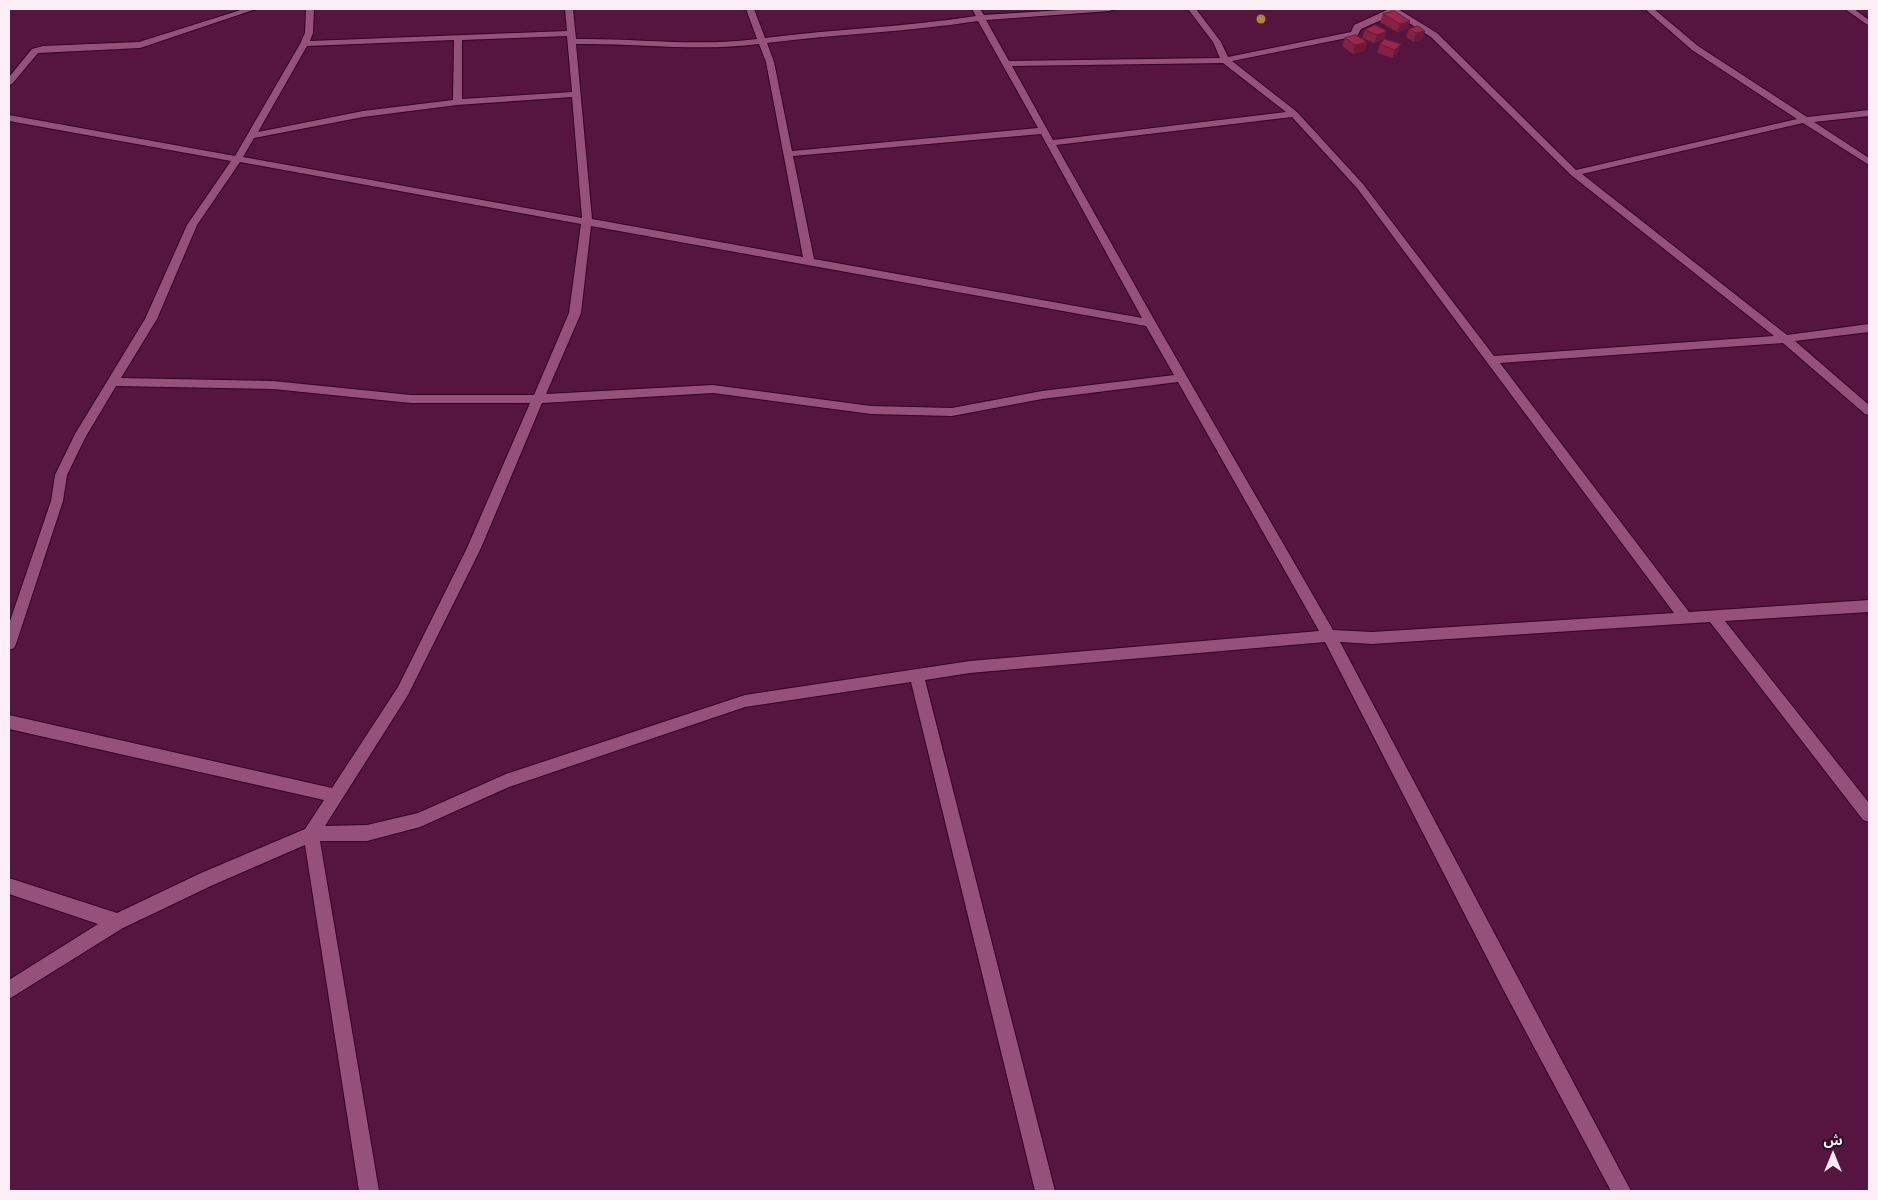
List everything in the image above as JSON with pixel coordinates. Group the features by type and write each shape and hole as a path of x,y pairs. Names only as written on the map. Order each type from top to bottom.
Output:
{"street":[{"path":"9,82 35,51 43,49 140,45 252,9"},
{"path":"9,644 57,501 61,475 79,437 151,319 192,225 238,158 304,44 309,33 310,9"},
{"path":"369,1191 311,834 403,691 474,548 575,314 587,221 569,9"},
{"path":"750,9 770,62 810,262"},
{"path":"304,44 458,38 572,38 719,46 827,33 930,26 978,13 1110,9"},
{"path":"1192,9 1217,42 1226,60 1294,114 1360,186 1686,618"},
{"path":"1649,9 1695,48 1869,162"},
{"path":"1849,9 1869,24"},
{"path":"1005,64 1226,60 1354,34 1357,27 1394,10 1434,35 1574,173 1785,339 1869,411"},
{"path":"978,13 1150,323 1329,636 1510,985 1621,1191"},
{"path":"458,38 458,102"},
{"path":"251,136 340,118 458,102 576,94"},
{"path":"1574,173 1805,120 1869,113"},
{"path":"1049,143 1294,114"},
{"path":"9,118 1150,323"},
{"path":"788,154 898,144 963,135 1042,131"},
{"path":"1493,360 1785,339 1869,328"},
{"path":"113,382 273,385 411,400 538,399 714,389 871,410 952,412 1042,395 1181,378"},
{"path":"9,990 118,922 207,879 311,834 368,833 420,820 506,781 745,702 970,667 1329,636 1372,638 1869,606"},
{"path":"1713,616 1869,815"},
{"path":"916,675 1045,1191"},
{"path":"9,722 336,796"},
{"path":"9,886 118,922"}],"building":[{"path":"1394,11 1410,21 1400,24 1383,14"},
{"path":"1375,25 1387,31 1377,35 1365,30"},
{"path":"1418,26 1425,31 1416,33 1409,29"},
{"path":"1356,35 1367,42 1355,45 1345,38"},
{"path":"1385,39 1401,44 1395,50 1380,44"}]}
